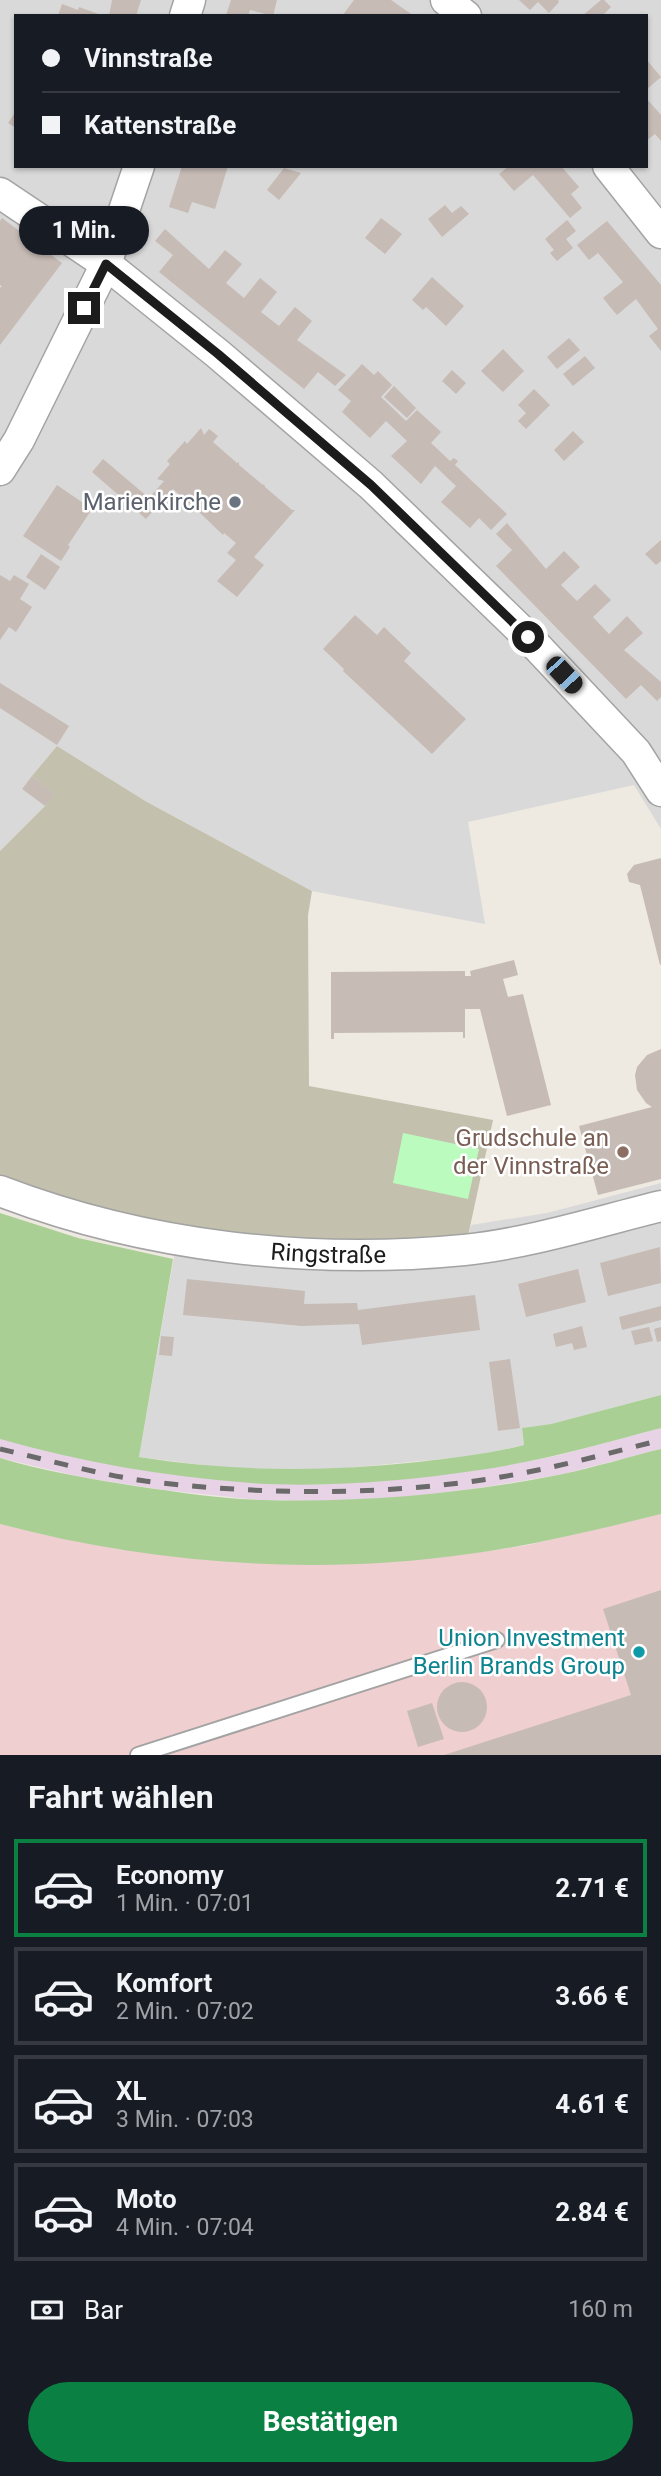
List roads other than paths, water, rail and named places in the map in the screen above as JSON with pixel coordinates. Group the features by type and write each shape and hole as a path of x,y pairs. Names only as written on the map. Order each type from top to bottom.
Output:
{"street":[{"path":"446,0 464,14"},
{"path":"0,470 19,440 106,264 138,168"},
{"path":"610,168 661,233"},
{"path":"0,193 106,264 218,354 371,485 528,637 649,749 661,791"},
{"name":"Ringstraße","path":"0,1191 54,1212 177,1239 233,1248 292,1253 392,1254 466,1250 530,1238 661,1206"}],"lane":[{"path":"138,1755 497,1640"}],"railway":[{"path":"0,1449 145,1481 232,1489 320,1492 409,1488 495,1478 558,1466 661,1440"}],"place":[{"name":"Marienkirche","path":"235,502"},
{"name":"Grudschule an der Vinnstraße","path":"623,1152"},
{"name":"Union Investment Berlin Brands Group","path":"639,1652"}]}
